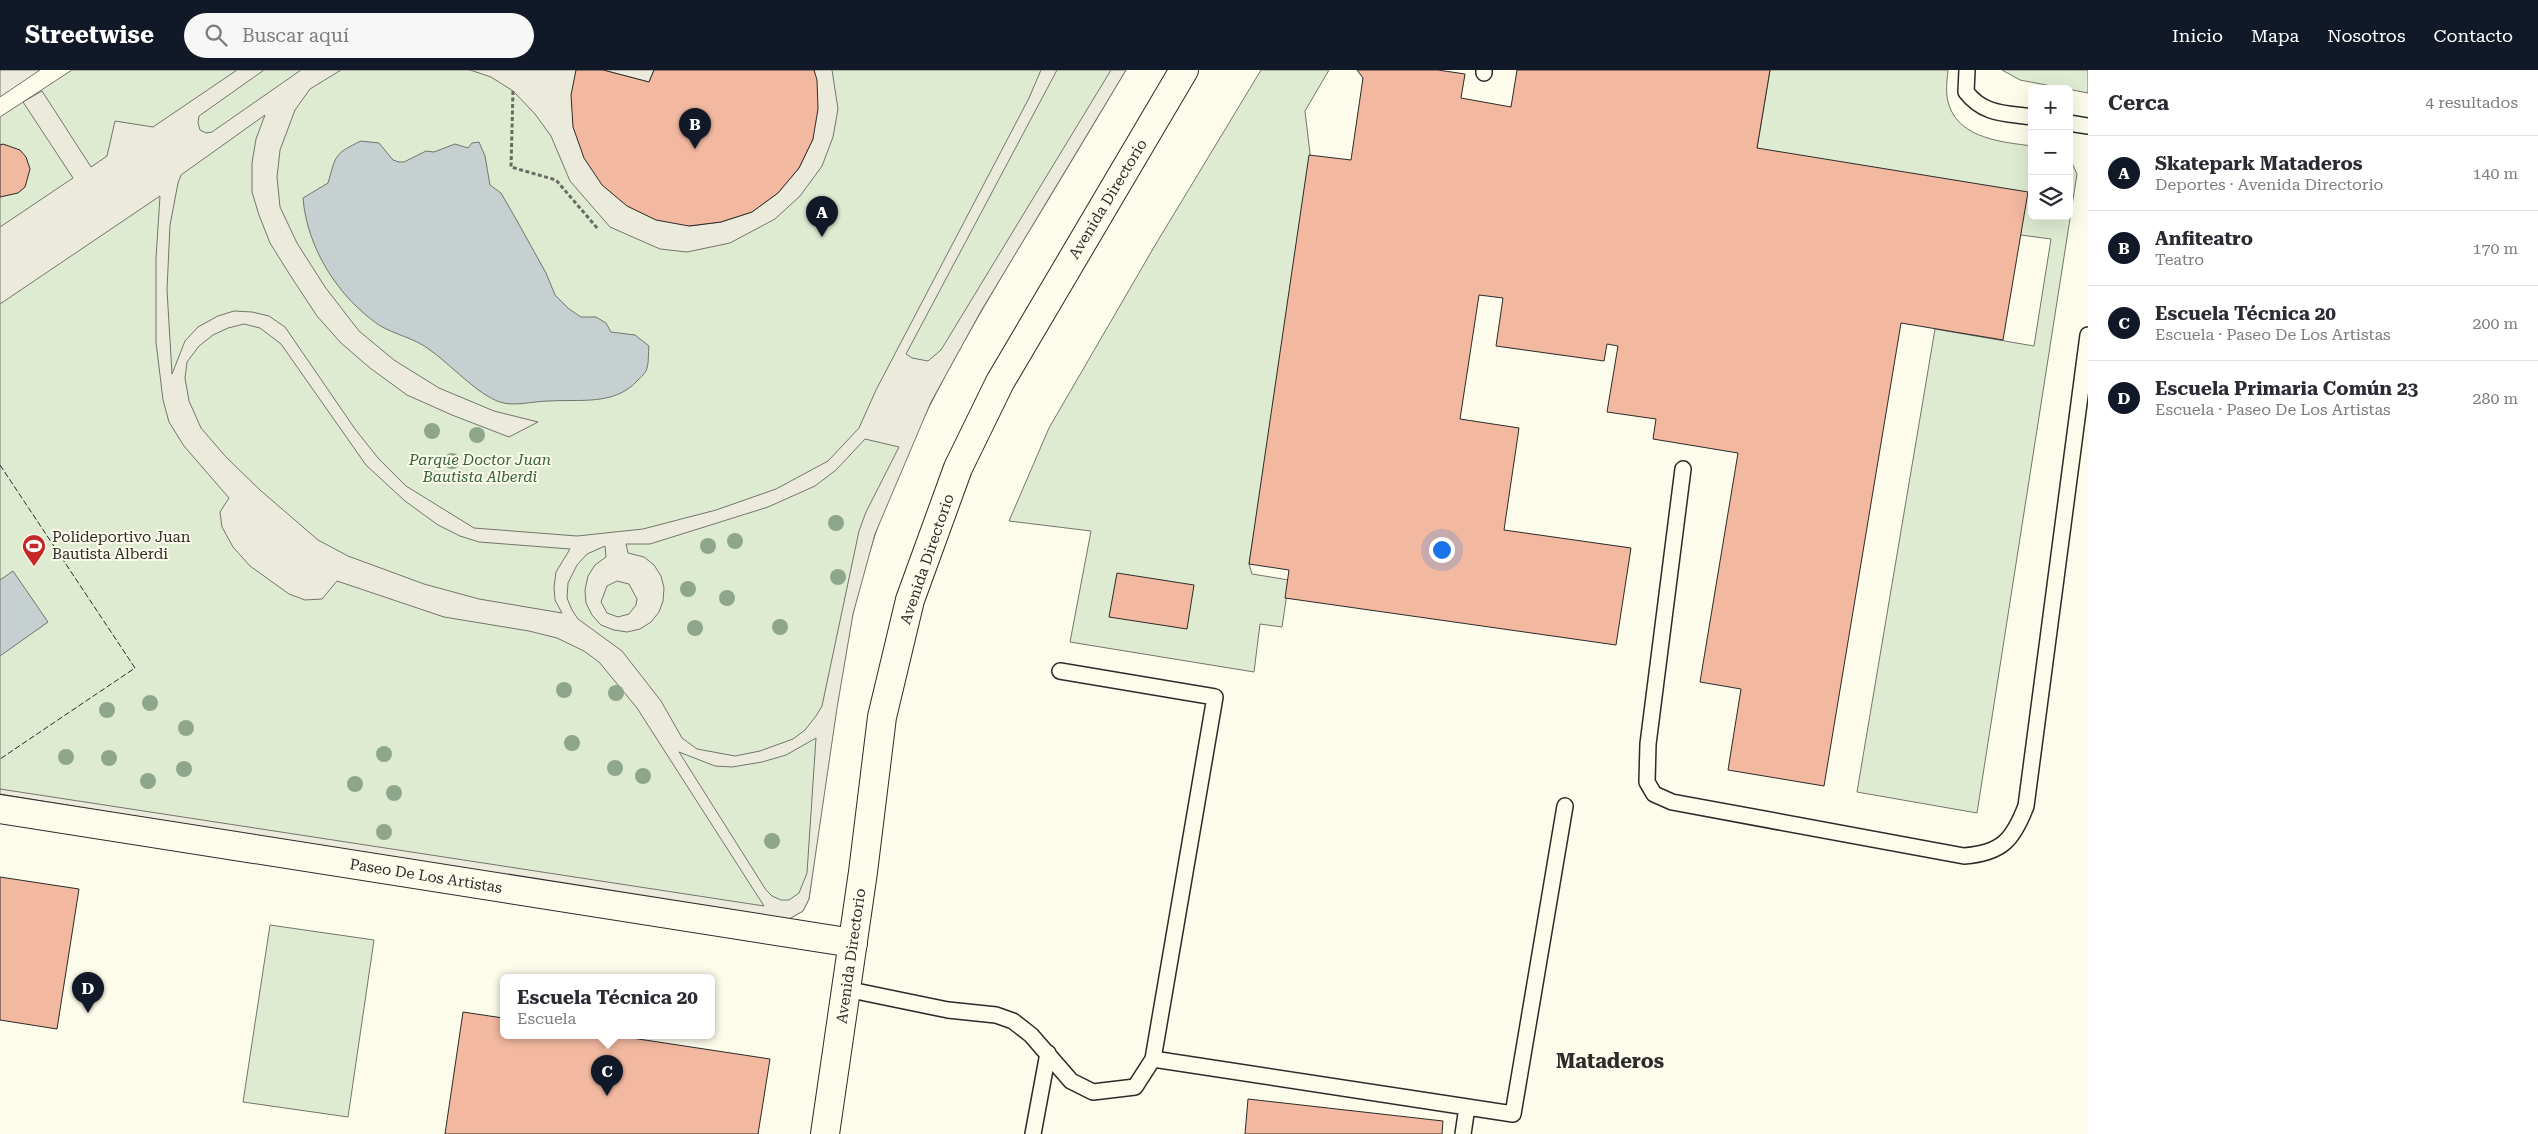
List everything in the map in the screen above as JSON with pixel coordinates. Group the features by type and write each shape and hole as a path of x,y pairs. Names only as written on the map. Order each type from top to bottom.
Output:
{"main road":[{"name":"Avenida Directorio","path":"825,1134 853,944 882,717 910,600 958,468 1000,382 1184,70"},
{"name":"Paseo De Los Artistas","path":"0,809 853,944"}],"lane":[{"path":"1967,70 1966,92 1975,104 1990,111 2028,117"},
{"path":"2073,124 2088,126"},
{"path":"1683,469 1648,744 1647,782 1654,794 1672,802 1964,856 1986,854 2005,844 2018,826 2026,806 2088,335"},
{"path":"846,989 948,1010 996,1015 1013,1021 1031,1035 1071,1081 1093,1092 1135,1087 1153,1059 1214,697 1060,671"},
{"path":"1153,1059 1513,1114 1565,806"},
{"path":"1033,1134 1048,1053"},
{"path":"1463,1134 1467,1107"}],"path":[{"path":"513,90 511,167 556,180 598,229"}],"green space":[{"name":"Parque Doctor Juan Bautista Alberdi","path":"72,70 1126,70 955,357 903,462 888,498 862,579 841,669 809,899 803,911 789,919 0,794 0,117"},
{"path":"1261,70 1329,70 1305,111 1313,179 1249,564 1252,574 1289,580 1282,627 1260,624 1254,672 1070,642 1091,531 1009,521 1049,428 1154,247"},
{"path":"1770,70 1948,70 1947,96 1949,105 1963,125 1972,132 1984,137 2028,146 2028,220 2070,220 1977,813 1857,792 1935,329 2034,346 2051,239 2021,235 1757,148"},
{"path":"2002,70 2088,70 2088,93 2073,90 2073,85 2046,85 2020,80"},
{"path":"2073,165 2077,174 2073,200"},
{"path":"270,925 374,940 348,1117 243,1102"}],"shaded area":[{"path":"0,70 40,70 0,97"},
{"path":"237,70 264,70 199,116 200,130 206,133 212,132 301,70 341,70 310,89 295,110 280,150 277,177 280,207 297,243 325,287 359,331 394,360 439,388 494,411 538,422 509,437 452,415 407,395 370,368 341,343 317,316 290,275 270,243 259,215 252,192 252,163 256,139 265,115 181,175 178,183 170,225 167,290 172,374 185,341 198,327 218,316 234,311 252,312 269,316 285,327 355,429 378,458 406,486 474,528 577,536 643,529 716,510 776,489 828,461 859,428 876,390 1029,98 1041,70 1057,70 906,354 912,358 928,361 941,350 1111,70 1126,70 981,311 931,402 875,534 853,614 809,899 803,911 789,919 774,921 0,794 0,789 764,906 637,708 599,662 584,651 557,638 529,631 444,617 337,581 322,599 305,600 289,594 250,566 233,547 222,527 220,512 229,498 184,446 169,422 163,400 156,342 156,258 160,196 0,304 0,227 73,178 23,102 42,91 91,167 107,156 115,121 153,127","holes":["244,324 260,328 281,344 366,465 405,501 438,525 460,536 479,542 570,549 556,572 554,587 555,600 562,613 479,599 424,584 348,556 318,540 260,490 226,457 201,428 189,401 185,378 187,362 199,346 213,335 228,328","865,439 899,447 866,512 859,531 822,706 805,730 793,739 760,751 735,756 697,749 682,738 661,701 622,651 578,619 567,598 568,583 577,565 587,554 605,546 606,557 595,565 588,576 585,590 586,603 592,615 601,625 627,632 640,629 651,622 659,612 663,601 664,588 661,576 654,565 644,557 628,553 626,544 650,544 768,507 815,486 836,470","617,581 629,584 637,599 636,605 629,614 618,617 607,613 601,602 607,586","816,738 807,873 799,893 789,900 781,900 772,896 766,890 679,752 715,766 732,767 762,762 786,755"]},
{"path":"470,70 576,70 689,226 721,222 752,212 778,193 799,168 813,139 814,70 832,70 838,109 833,137 822,166 800,196 775,219 730,243 687,252 660,249 610,227 570,181 551,136 535,114 513,91 491,77"},
{"path":"603,70 654,70 649,82"},
{"path":"361,141 379,143 393,160 399,162 404,162 426,151 434,152 455,144 468,148 472,143 479,142 485,156 490,185 501,193 546,273 555,295 569,309 581,317 596,317 606,323 611,332 635,335 649,346 648,366 643,375 629,388 608,398 518,404 500,402 483,393 464,379 424,346 379,325 364,314 338,286 318,253 306,217 303,198 328,183 337,156"},
{"path":"13,571 48,622 0,656 0,580"}],"building":[{"path":"576,70 603,70 649,82 654,70 814,70 817,80 818,109 813,139 799,168 778,193 752,212 721,222 689,226 656,220 627,206 602,185 584,158 573,127 571,95"},
{"path":"1357,70 1438,70 1465,74 1461,98 1511,107 1517,70 1770,70 1757,148 2028,192 2003,340 1901,323 1824,786 1728,770 1741,689 1700,682 1738,453 1653,439 1656,419 1607,412 1618,346 1607,344 1604,361 1496,346 1503,298 1479,295 1460,419 1519,428 1504,530 1631,548 1616,645 1285,598 1289,570 1249,564 1309,155 1351,160 1363,78"},
{"path":"3,144 20,150 26,157 30,169 25,187 18,193 0,197 0,145"},
{"path":"1117,573 1194,585 1187,629 1109,617"},
{"path":"0,877 79,889 57,1029 0,1020"},
{"path":"463,1012 500,1018 500,1039 638,1039 770,1059 758,1134 445,1134"},
{"path":"1248,1099 1443,1121 1442,1134 1245,1134"}],"fence":[{"path":"0,465 135,668 0,759"}],"place":[{"name":"Anfiteatro","path":"695,149"},
{"name":"Skatepark Mataderos","path":"822,237"},
{"name":"Polideportivo Juan Bautista Alberdi","path":"34,567"},
{"name":"Escuela Primaria Común 23","path":"88,1013"},
{"name":"Escuela Técnica 20","path":"607,1096"}],"district":[{"name":"Mataderos","path":"1610,1061"}]}
